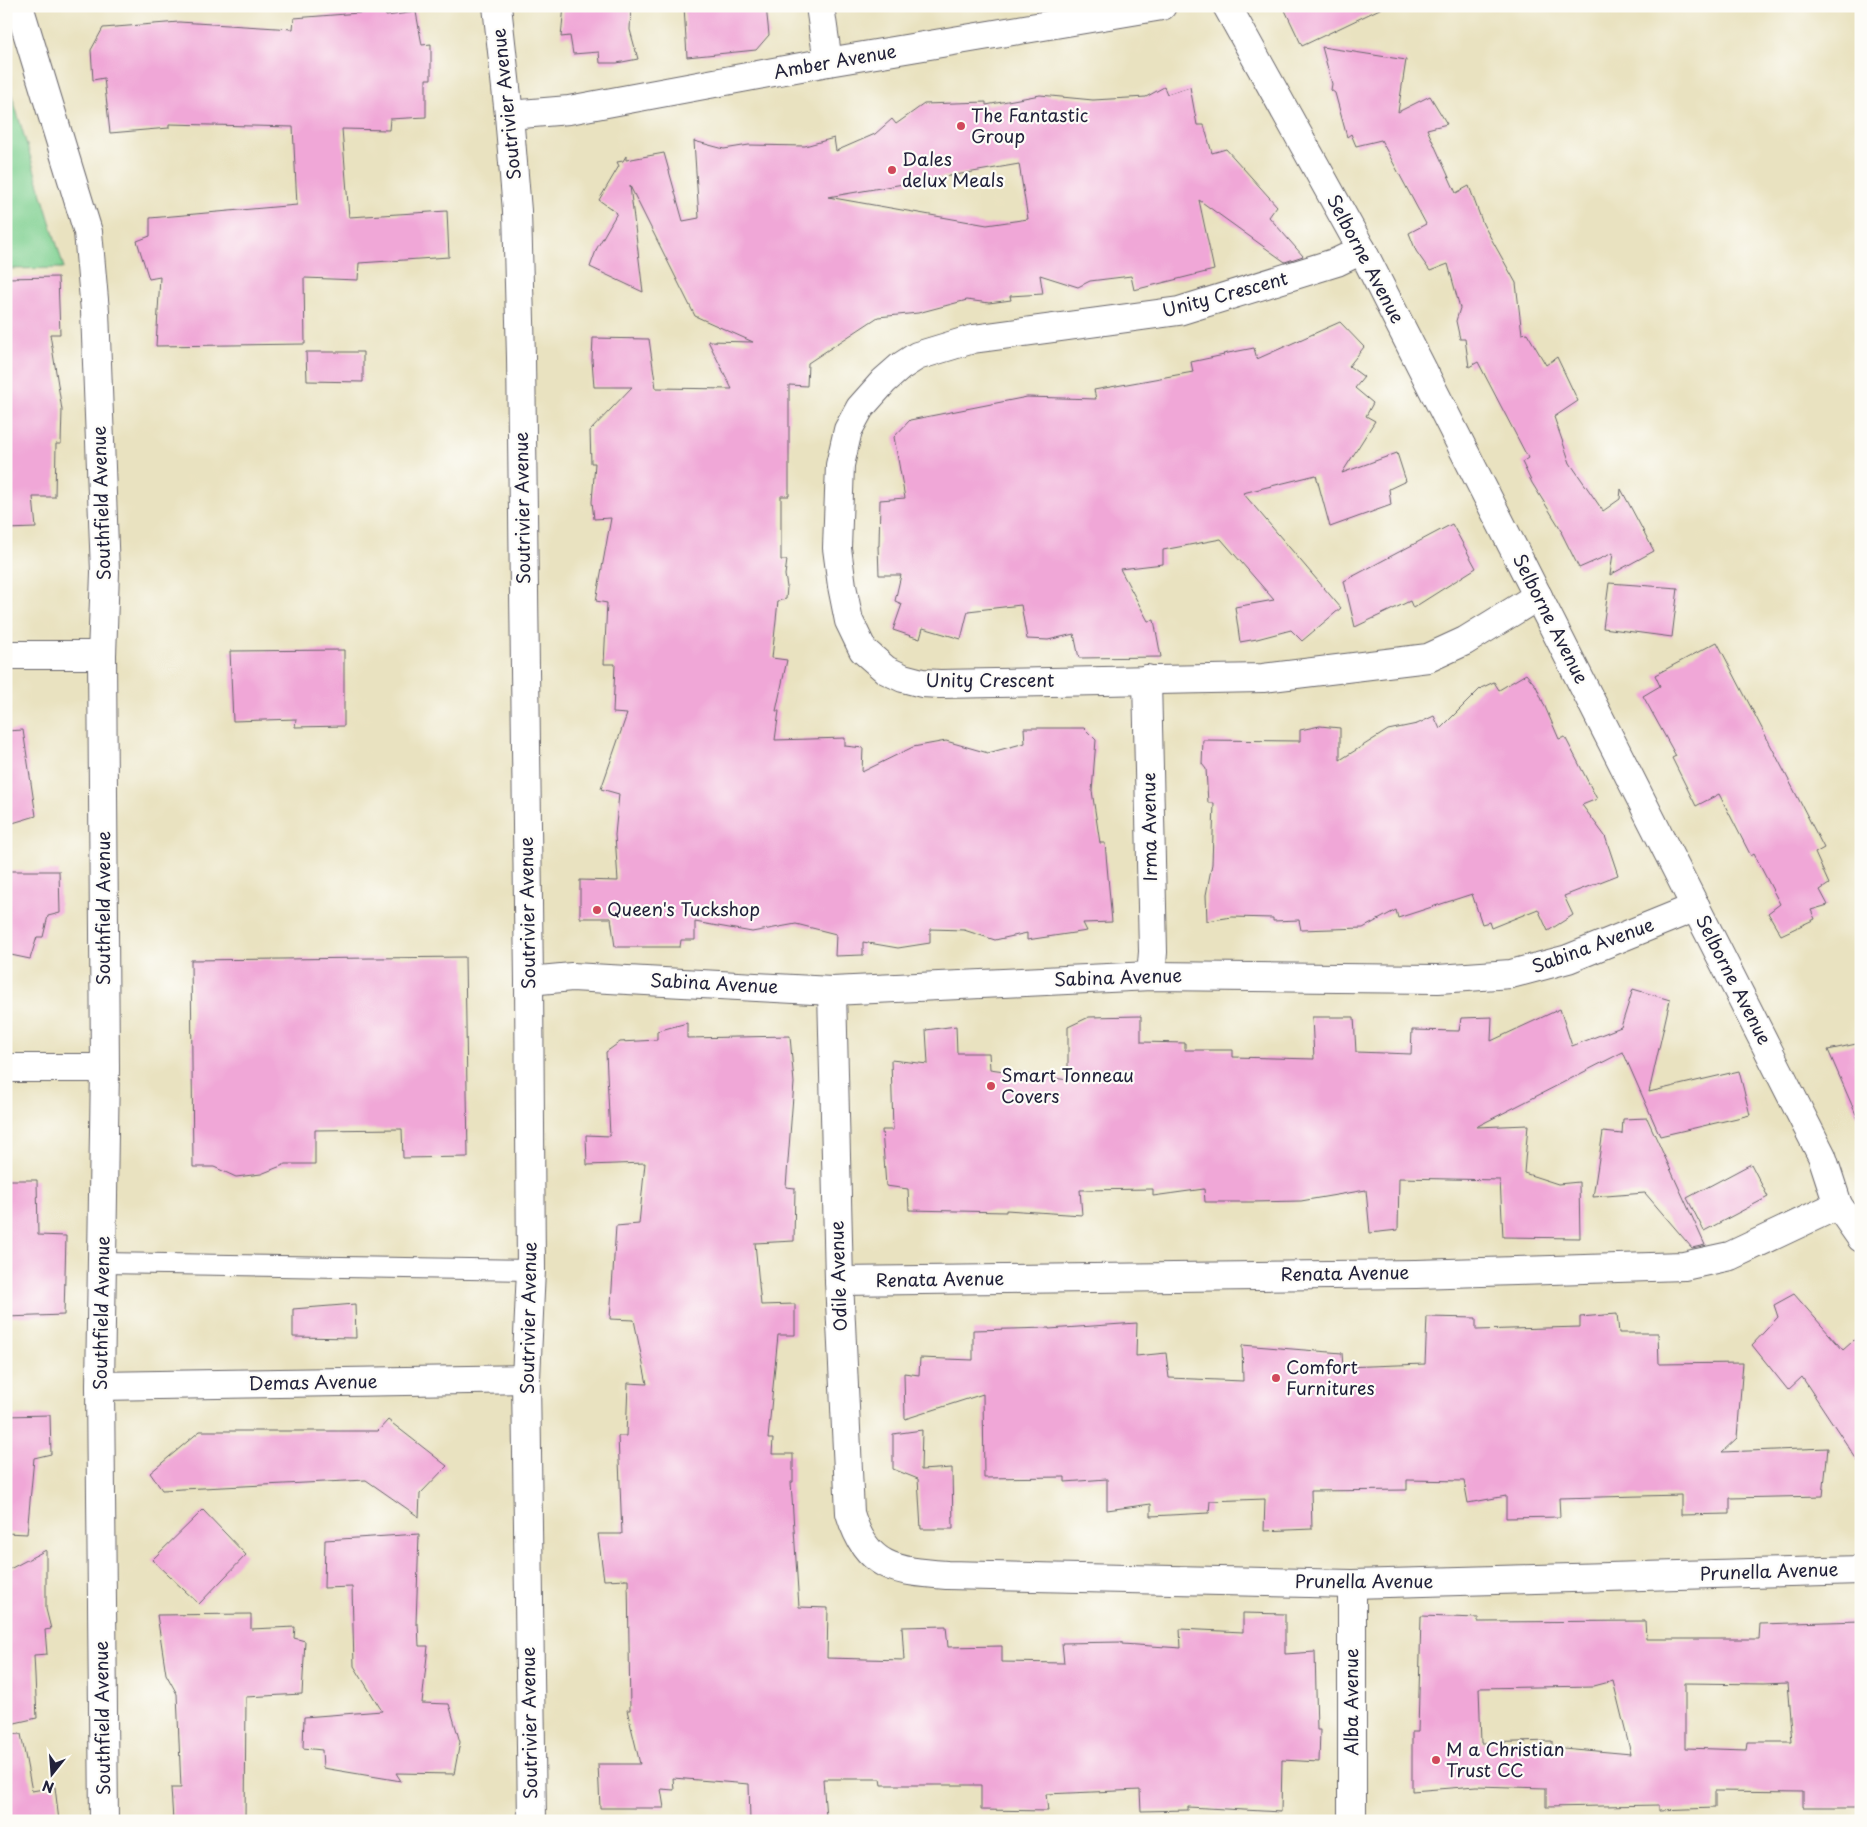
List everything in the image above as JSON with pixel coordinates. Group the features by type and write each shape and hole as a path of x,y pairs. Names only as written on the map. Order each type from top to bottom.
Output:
{"street":[{"name":"Southfield Avenue","path":"19,6 88,232 95,311 105,572 102,655 105,1068 100,1386 104,1821"},
{"name":"Soutrivier Avenue","path":"497,6 517,211 521,356 529,981 530,1270 526,1379 532,1821"},
{"path":"820,6 828,62"},
{"name":"Amber Avenue","path":"509,115 569,110 828,62 1162,6"},
{"name":"Selborne Avenue","path":"1227,6 1362,250 1822,1156 1838,1205 1861,1238"},
{"name":"Unity Crescent","path":"1362,250 1337,262 1179,311 973,339 917,356 900,367 884,381 860,408 848,430 840,465 837,548 849,621 862,650 886,670 922,683 1263,678 1428,658 1465,641 1538,596"},
{"path":"6,655 102,655"},
{"name":"Irma Avenue","path":"1147,679 1151,976"},
{"name":"Sabina Avenue","path":"529,981 572,977 832,991 1151,976 1438,979 1512,974 1568,959 1696,906"},
{"name":"Odile Avenue","path":"832,991 839,1281 850,1513 856,1533 873,1554"},
{"path":"6,1068 105,1068"},
{"name":"Renata Avenue","path":"839,1281 1416,1274 1684,1266 1730,1256 1838,1205"},
{"name":"Demas Avenue","path":"100,1386 526,1379"},
{"name":"Prunella Avenue","path":"873,1554 881,1561 893,1567 914,1572 948,1575 1352,1584 1861,1570"},
{"name":"Alba Avenue","path":"1352,1584 1352,1821"}],"lane":[{"path":"102,1263 530,1270"}],"green space":[{"path":"6,76 64,268 6,269"}],"building":[{"path":"564,6 631,6 630,30 638,59 617,63 600,63 599,52 573,54 570,36 561,37"},
{"path":"684,6 766,6 769,35 756,50 687,57"},
{"path":"1283,6 1386,6 1302,46"},
{"path":"385,11 386,16 416,12 422,45 431,44 431,79 426,79 426,117 390,119 389,130 342,129 349,217 447,211 449,257 359,263 358,280 304,278 305,344 156,346 160,277 149,279 137,241 150,236 150,218 297,205 293,127 169,124 169,128 110,133 104,78 93,80 91,50 103,28 179,22 293,29 294,18"},
{"path":"1322,47 1406,60 1398,112 1430,96 1447,124 1427,129 1456,193 1469,186 1483,224 1516,283 1522,334 1527,333 1546,365 1557,357 1578,401 1554,417 1570,463 1603,511 1620,499 1621,489 1654,551 1610,575 1613,553 1579,568 1562,531 1532,483 1522,462 1528,458 1478,362 1469,367 1465,339 1460,339 1456,321 1460,308 1448,264 1430,271 1416,251 1409,233 1426,224 1381,140 1356,146 1351,134 1347,137 1335,93 1331,90 1332,84"},
{"path":"1164,87 1167,94 1190,87 1197,125 1204,125 1212,153 1226,149 1277,206 1269,217 1303,256 1285,262 1199,200 1214,270 1134,290 1131,276 1090,281 1078,287 1040,275 1043,294 1010,296 1011,300 989,303 967,300 918,313 878,317 808,363 807,386 789,385 789,496 781,496 781,560 787,560 785,575 787,587 786,599 778,601 772,658 787,660 776,711 779,711 775,740 845,738 845,746 863,748 862,772 913,747 946,741 988,753 1025,743 1024,728 1084,728 1096,740 1092,791 1100,843 1105,843 1112,922 1083,923 1087,931 1027,940 1027,933 995,940 964,930 930,929 930,943 898,948 863,942 863,955 835,956 836,934 796,924 752,932 695,922 695,940 681,940 680,947 615,947 611,918 580,918 580,880 618,881 615,835 619,794 601,789 627,714 613,713 615,664 604,664 607,603 596,601 611,518 594,519 592,502 595,463 591,463 590,431 632,387 594,387 593,338 649,339 656,388 732,389 708,341 753,342 695,316 630,186 643,292 590,267 597,248 617,213 599,200 619,166 617,162 623,161 626,156 626,160 664,153 683,221 699,218 694,141 724,149 749,145 805,146 834,138 836,151 875,134 892,119 896,124 924,104 986,102 986,105 1040,95 1093,100 1146,97","holes":["1019,164 1028,219 987,225 828,197"]},
{"path":"58,277 60,334 50,334 62,410 61,444 56,444 55,497 33,497 36,528 6,529 6,278"},
{"path":"1340,322 1364,347 1349,366 1364,377 1355,388 1373,403 1366,416 1375,421 1342,473 1397,453 1406,481 1389,489 1391,505 1330,527 1316,475 1243,493 1341,608 1302,641 1291,630 1240,642 1235,607 1274,600 1221,539 1163,550 1163,564 1120,569 1148,621 1154,620 1161,657 1079,658 1074,634 1048,640 1027,639 1021,605 968,611 961,639 923,628 920,639 893,630 902,604 895,601 901,575 879,575 880,500 905,498 894,437 910,420 1027,397 1096,399 1094,390 1193,372 1191,362 1223,354 1254,348 1257,359"},
{"path":"306,352 363,352 363,382 307,381"},
{"path":"1452,524 1476,568 1413,608 1410,601 1355,627 1344,581"},
{"path":"1609,583 1678,588 1672,637 1603,628"},
{"path":"1717,642 1824,848 1815,853 1829,884 1820,890 1828,905 1811,910 1815,919 1781,935 1768,913 1780,904 1754,854 1751,856 1719,794 1696,806 1672,758 1676,756 1643,696 1660,686 1655,675"},
{"path":"344,650 344,726 295,727 296,719 233,721 230,651"},
{"path":"1526,674 1536,686 1559,739 1565,737 1597,799 1582,805 1605,836 1618,875 1564,896 1573,915 1548,931 1538,909 1491,928 1489,922 1482,924 1472,894 1398,918 1396,910 1363,928 1301,930 1299,920 1273,921 1273,918 1232,917 1207,921 1206,895 1212,864 1214,803 1208,803 1206,769 1202,764 1203,740 1300,741 1300,730 1320,726 1340,728 1340,760 1388,730 1417,724 1434,716 1440,729 1481,688 1494,682 1499,690"},
{"path":"23,730 36,816 6,825 6,731"},
{"path":"6,871 59,871 60,913 48,916 43,937 37,937 30,959 6,954"},
{"path":"465,957 468,1157 403,1158 402,1129 315,1130 315,1164 286,1164 261,1174 236,1177 214,1167 193,1167 191,960"},
{"path":"1633,989 1670,1000 1649,1092 1739,1071 1750,1115 1660,1136 1623,1052 1476,1127 1528,1125 1524,1173 1558,1184 1579,1182 1580,1238 1503,1237 1500,1180 1399,1178 1398,1230 1370,1233 1366,1190 1301,1201 1205,1202 1204,1189 1153,1196 1153,1189 1080,1190 1082,1215 1006,1210 1006,1212 909,1210 908,1189 886,1186 882,1130 893,1130 891,1060 928,1064 926,1030 956,1026 957,1053 989,1053 990,1069 1068,1080 1068,1027 1089,1017 1141,1016 1141,1042 1185,1043 1185,1050 1233,1050 1233,1057 1314,1059 1312,1017 1354,1017 1356,1052 1411,1054 1412,1030 1459,1031 1461,1018 1492,1017 1491,1041 1560,1009 1572,1046 1621,1027"},
{"path":"687,1023 687,1038 790,1036 794,1083 786,1187 795,1188 794,1241 755,1243 761,1305 795,1304 795,1335 778,1335 768,1439 773,1439 772,1454 793,1454 793,1482 791,1482 799,1607 828,1608 827,1658 904,1660 902,1627 946,1626 948,1647 1002,1646 1002,1662 1064,1663 1062,1643 1122,1642 1122,1644 1181,1648 1180,1629 1243,1632 1243,1613 1285,1614 1285,1654 1315,1652 1317,1730 1320,1730 1319,1762 1282,1760 1281,1812 1188,1807 1188,1810 1141,1811 1140,1790 1046,1794 1048,1811 981,1810 981,1785 882,1785 881,1779 823,1779 826,1817 750,1821 749,1784 673,1778 674,1790 661,1789 664,1808 600,1808 598,1764 640,1764 627,1710 630,1710 628,1579 604,1580 598,1534 622,1534 618,1436 626,1436 628,1383 647,1384 634,1320 610,1319 616,1226 639,1224 645,1163 587,1165 586,1135 610,1136 606,1052 620,1042 657,1040 657,1031"},
{"path":"1861,1043 1861,1126 1828,1050"},
{"path":"1647,1118 1705,1245 1692,1248 1645,1193 1593,1197 1603,1132 1622,1134 1623,1119"},
{"path":"1751,1164 1768,1197 1704,1231 1687,1198"},
{"path":"6,1180 37,1180 38,1235 66,1236 64,1315 6,1317"},
{"path":"1794,1294 1843,1350 1861,1334 1861,1466 1802,1377 1788,1390 1752,1345 1778,1317 1774,1305"},
{"path":"355,1304 356,1338 293,1337 293,1309"},
{"path":"1617,1314 1619,1333 1658,1333 1659,1364 1743,1363 1737,1438 1722,1452 1828,1448 1823,1496 1730,1498 1730,1514 1681,1515 1681,1495 1559,1498 1560,1517 1506,1518 1506,1496 1468,1503 1464,1481 1407,1480 1407,1490 1311,1491 1312,1529 1264,1531 1265,1499 1210,1501 1209,1513 1151,1516 1151,1504 1107,1510 1107,1479 1065,1482 1065,1477 984,1478 983,1394 905,1419 904,1373 919,1375 920,1358 973,1360 973,1330 1049,1329 1137,1323 1136,1356 1166,1353 1169,1378 1243,1381 1242,1345 1342,1353 1343,1367 1425,1364 1427,1317 1476,1318 1476,1330 1580,1327 1580,1317"},
{"path":"50,1415 51,1454 34,1458 27,1534 6,1533 6,1416"},
{"path":"388,1420 447,1466 420,1494 419,1517 366,1480 162,1490 150,1473 200,1431 378,1431"},
{"path":"922,1430 921,1470 952,1468 953,1529 921,1529 918,1479 893,1469 893,1434"},
{"path":"203,1510 246,1555 199,1604 152,1560"},
{"path":"419,1534 416,1624 418,1624 419,1646 428,1646 422,1703 449,1704 460,1742 454,1774 396,1773 401,1781 323,1768 322,1750 303,1748 304,1717 382,1711 354,1666 352,1587 324,1588 325,1540"},
{"path":"46,1550 46,1609 51,1629 45,1630 47,1654 34,1655 37,1718 6,1725 6,1571"},
{"path":"251,1614 251,1629 295,1627 294,1638 305,1641 302,1694 246,1697 245,1821 173,1821 171,1788 181,1788 177,1694 166,1674 157,1615"},
{"path":"1421,1616 1478,1618 1478,1622 1645,1621 1646,1639 1759,1639 1760,1624 1861,1621 1861,1807 1803,1807 1803,1792 1715,1791 1715,1808 1659,1810 1659,1805 1546,1807 1546,1788 1476,1786 1412,1791 1412,1732 1418,1732","holes":["1613,1681 1631,1754 1552,1747 1552,1741 1481,1743 1479,1688 1594,1686","1685,1683 1787,1683 1792,1742 1747,1742 1746,1750 1685,1748"]},
{"path":"21,1734 32,1791 55,1787 59,1821 6,1821 6,1735"}],"place":[{"name":"The Fantastic Group","path":"961,126"},
{"name":"Dales delux Meals","path":"892,170"},
{"name":"Queen's Tuckshop","path":"597,910"},
{"name":"Smart Tonneau Covers","path":"991,1086"},
{"name":"Comfort Furnitures","path":"1276,1378"},
{"name":"M a Christian Trust CC","path":"1436,1760"}]}
